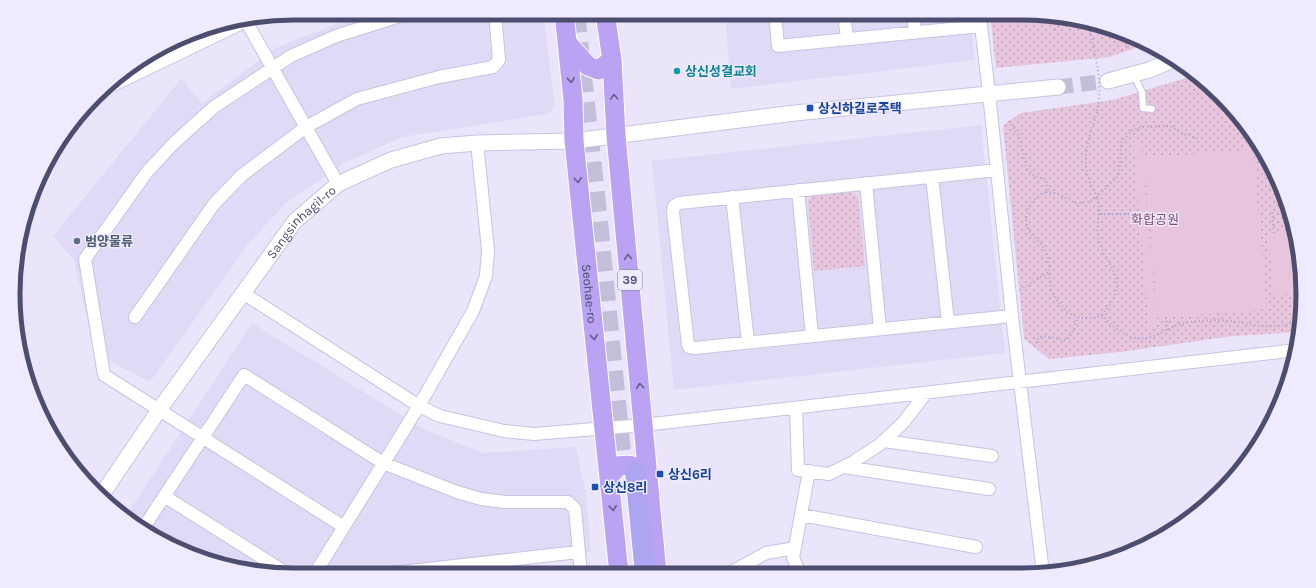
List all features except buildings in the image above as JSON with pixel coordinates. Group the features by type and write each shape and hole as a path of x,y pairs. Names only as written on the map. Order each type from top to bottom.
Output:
{"highway":[{"name":"Seohae-ro","path":"629,473 632,568"},
{"name":"Seohae-ro","path":"629,473 644,568"}],"main road":[{"name":"Seohae-ro","path":"565,20 573,100 574,141 604,428 629,473 656,568"},
{"name":"Seohae-ro","path":"606,20 612,60 616,136 644,425 629,473 620,568"},
{"path":"568,44 588,66 598,70 612,60"}],"street":[{"path":"344,527 104,375 85,259 147,172 174,143 214,107 291,56 336,36 379,20"},
{"path":"135,316 214,204 242,175 306,127 357,98 440,77 493,67 499,60 496,20"},
{"path":"776,20 778,46 981,26"},
{"path":"845,20 847,39"},
{"path":"914,20 915,32"},
{"path":"981,20 990,94 1019,382 1042,567"},
{"path":"248,24 338,184"},
{"path":"122,81 235,26"},
{"path":"1108,81 1149,70 1168,62"},
{"name":"Sangsinhagil-ro","path":"104,492 159,410 295,221 338,184 391,160 441,146 477,143 574,141 795,113 1058,86"},
{"path":"318,568 419,406 473,311 486,276 488,250 477,143"},
{"path":"997,170 682,202 676,204 674,209 687,342 689,347 692,348 1012,316"},
{"path":"932,177 948,322"},
{"path":"866,183 880,329"},
{"path":"798,190 812,336"},
{"path":"732,197 748,342"},
{"path":"243,293 419,406 440,416 504,431 534,434 644,425 1290,351"},
{"path":"146,524 244,375 383,463 457,492 481,499 505,502 568,502 575,509 580,568"},
{"path":"796,408 798,470 829,474 844,467 884,441 903,423 926,393"},
{"path":"884,441 992,456"},
{"path":"844,467 989,489"},
{"path":"797,568 792,558 809,471"},
{"path":"164,496 277,567"},
{"path":"801,515 976,547"},
{"path":"739,568 766,553 795,548"},
{"path":"436,568 578,552"}],"lane":[{"path":"1133,74 1142,92 1143,108 1152,109"}],"path":[{"path":"1055,29 1065,23"},
{"path":"1090,28 1100,78 1100,100 1089,137 1086,160 1087,176 1096,197 1100,214 1098,236 1104,253 1115,273 1116,284 1112,301 1102,315 1091,318 1077,318 1072,316 1055,298 1050,284 1050,260 1042,244 1028,230 1027,215 1031,203 1035,198 1049,192 1058,193 1068,201 1075,203 1090,202 1096,197 1118,176 1121,143 1131,131 1142,127 1170,126 1184,134 1200,138"},
{"path":"1125,40 1129,50"},
{"path":"1009,121 1019,136 1027,169 1034,176 1046,180 1049,192"},
{"path":"1265,167 1265,172"},
{"path":"1272,212 1274,234"},
{"path":"1100,214 1129,214"},
{"path":"1019,290 1049,272"},
{"path":"1102,315 1120,332 1134,338 1159,335 1167,330 1196,321 1235,321 1264,326 1280,326 1294,322"},
{"path":"1166,317 1167,330"},
{"path":"1036,343 1042,336 1058,340 1067,338 1075,327 1077,318"}],"shaded area":[{"path":"346,20 544,20 555,106 548,114 402,137 344,163 286,203 249,243 150,382 95,354 74,260 53,236 181,79 202,103 276,48"},
{"path":"726,20 970,20 975,60 731,89"},
{"path":"981,125 1005,353 674,390 652,161"},
{"path":"252,323 422,428 483,453 576,447 586,495 591,552 420,568 294,568 258,566 223,559 189,547 157,531 129,512"}],"green space":[{"path":"991,20 1058,22 1075,25 1093,29 1140,47 1109,57 996,68"},
{"name":"화합공원","path":"1189,77 1216,100 1239,127 1250,142 1268,173 1287,223 1294,258 1296,294 1294,332 1233,336 1120,352 1049,359 1024,339 1003,125 1021,113 1113,100"},
{"path":"1141,141 1157,326 1149,327 1133,142"},
{"path":"1253,149 1267,309 1158,318 1144,158"},
{"path":"852,192 858,197 865,266 814,271 808,203 812,196"},
{"path":"1289,232 1294,258 1296,293 1273,295 1268,234"}],"tunnel":[{"path":"576,20 623,472"},
{"path":"1058,87 1108,81"}],"place":[{"name":"상신성결교회","path":"677,71"},
{"name":"상신하길로주택","path":"810,108"},
{"name":"범양물류","path":"77,241"},
{"name":"상신6리","path":"660,474"},
{"name":"상신8리","path":"595,487"}]}
